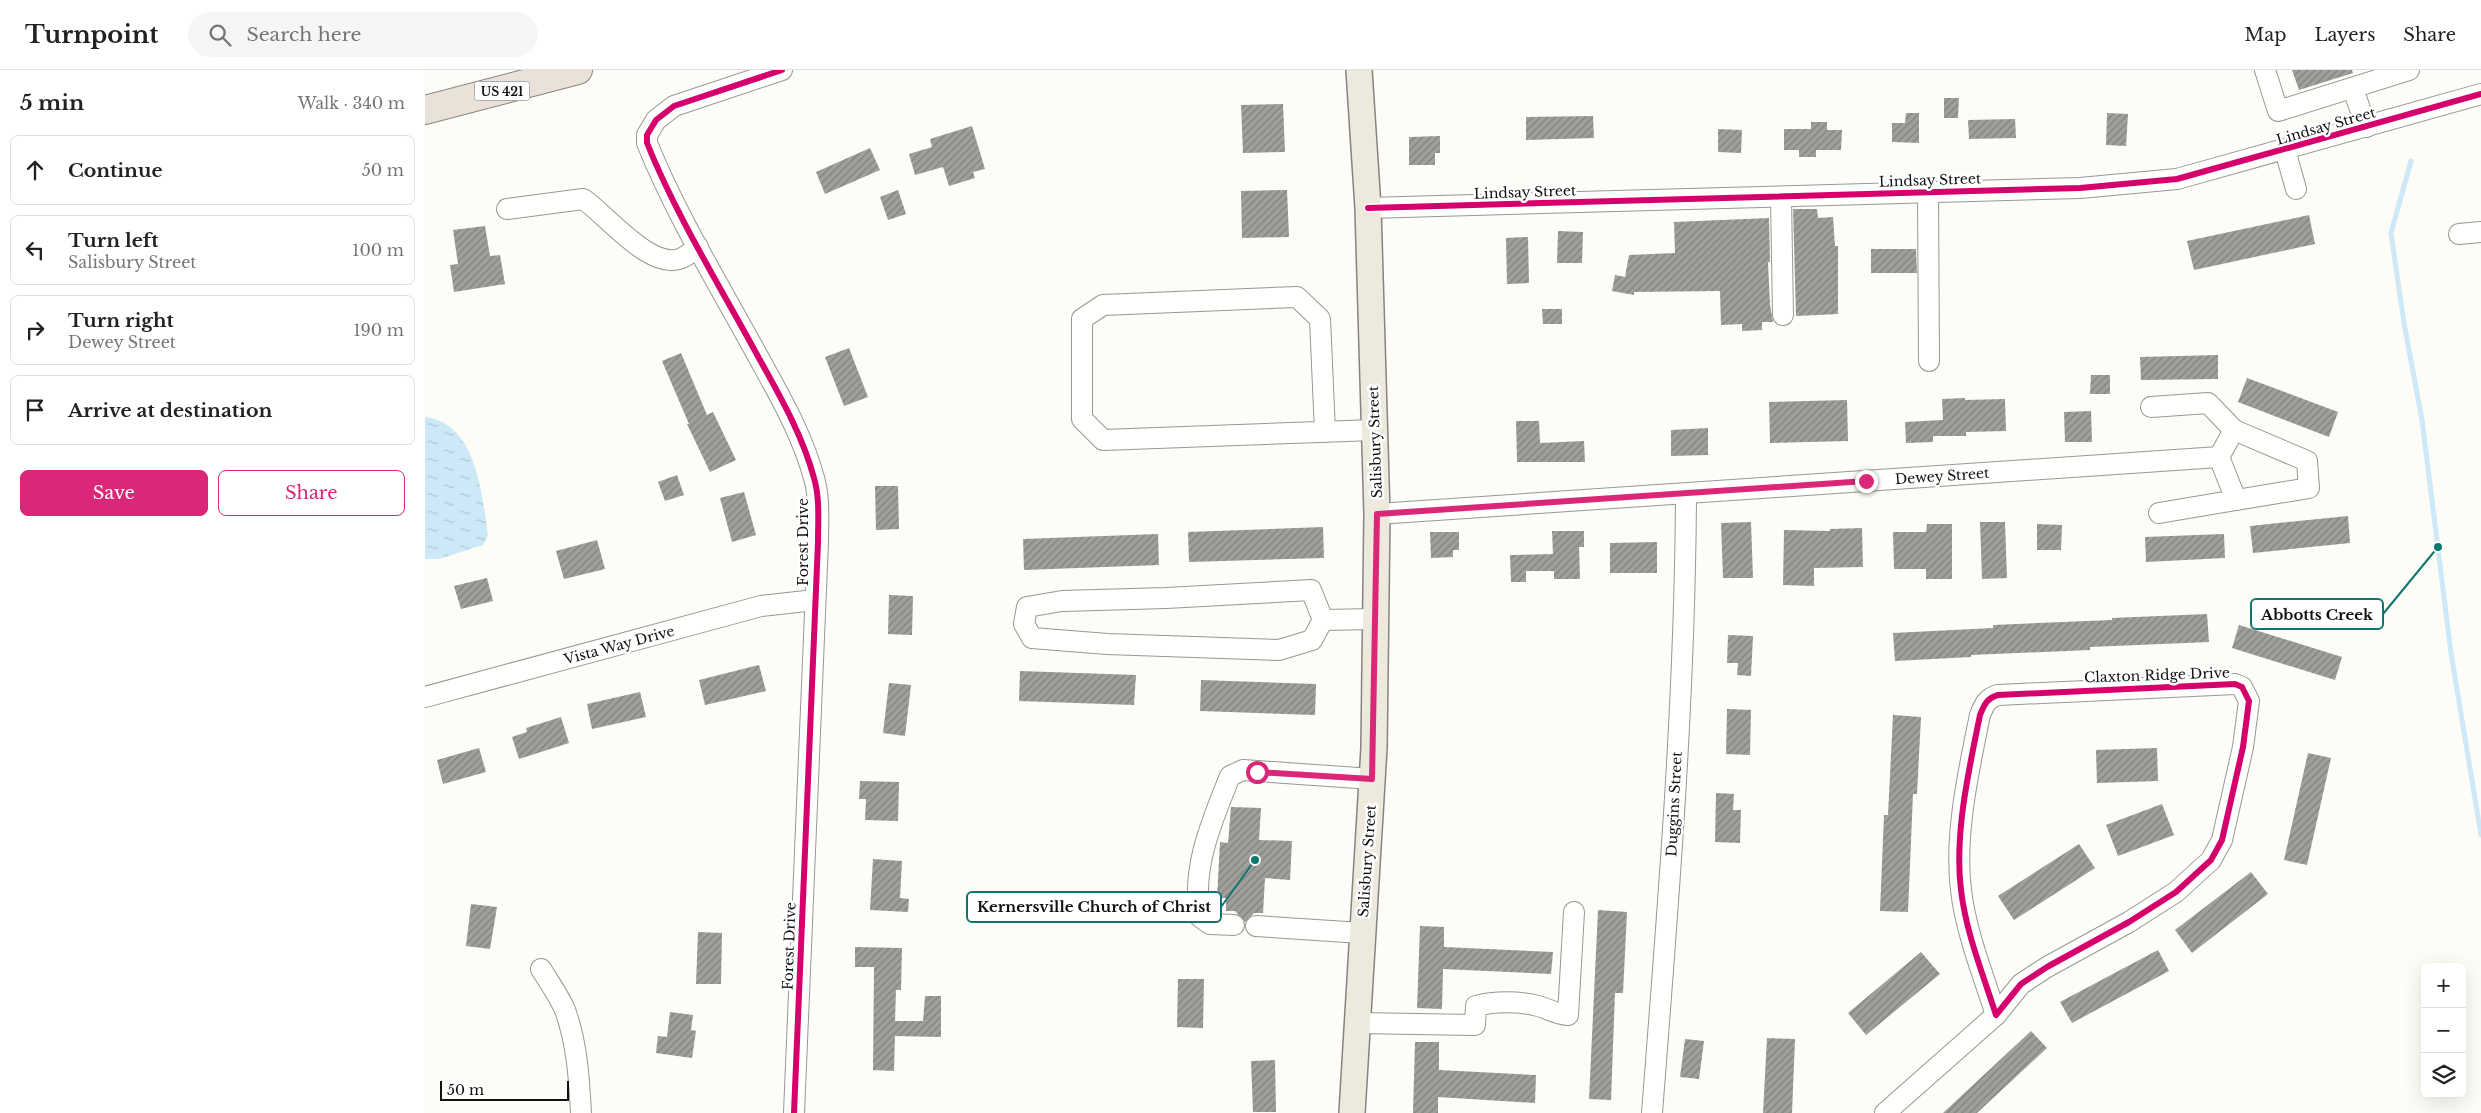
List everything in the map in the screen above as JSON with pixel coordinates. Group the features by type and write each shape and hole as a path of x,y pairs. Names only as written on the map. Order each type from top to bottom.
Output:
{"highway":[{"name":"US 421","path":"425,110 578,70"}],"main road":[{"name":"Salisbury Street","path":"1352,1113 1372,779 1377,514 1367,208 1359,70"}],"street":[{"name":"Forest Drive","path":"782,70 674,106 661,114 651,127 647,143 698,247 774,386 805,450 815,480 818,502 815,600 794,1113"},
{"path":"2265,70 2278,111 2409,70"},
{"path":"2353,88 2366,127"},
{"name":"Lindsay Street","path":"1367,208 1781,198 2080,188 2177,179 2481,94"},
{"path":"2285,150 2296,189"},
{"path":"1928,192 1929,361"},
{"path":"1781,198 1783,315"},
{"path":"507,209 583,199 595,207 628,240 663,260 681,259 698,247"},
{"path":"2459,234 2481,232"},
{"path":"1325,432 1321,320 1297,297 1103,305 1082,320 1082,418 1103,440 1325,432 1374,430"},
{"path":"2151,406 2208,403 2234,430 2307,461 2309,488 2159,513"},
{"path":"2234,430 2219,457 2235,500"},
{"name":"Dewey Street","path":"1377,514 2219,457"},
{"name":"Duggins Street","path":"1653,1113 1669,895 1685,592 1686,494"},
{"path":"1311,590 1323,620 1312,640 1279,650 1107,644 1032,638 1024,624 1027,607 1062,601 1166,598 1311,590"},
{"name":"Vista Way Drive","path":"425,697 761,606 815,600"},
{"path":"1323,620 1376,619"},
{"name":"Claxton Ridge Drive","path":"1885,1113 1996,1015 2021,984 2047,967 2129,922 2168,897 2200,872 2211,860 2222,840 2243,747 2249,701 2242,687 2235,684 2148,686 2007,694 1991,697 1986,702 1979,715 1965,810 1960,849 1961,888 1966,919 1996,1015"},
{"path":"1234,925 1209,924 1200,917 1197,904 1199,867 1209,826 1230,776 1243,770 1372,779"},
{"path":"1357,1023 1475,1025 1476,1006 1489,1002 1538,1006 1555,1014 1568,1015 1574,912"},
{"path":"1256,926 1362,933"},
{"path":"541,969 564,1008 574,1037 578,1063 581,1113"}],"water":[{"path":"425,417 442,422 456,432 466,446 474,463 479,482 488,535 483,545 439,559 425,559"}],"building":[{"path":"2292,70 2352,70 2353,73 2299,90"},
{"path":"1944,98 1959,98 1958,118 1944,118"},
{"path":"1283,104 1285,152 1243,153 1241,105"},
{"path":"1906,113 1919,113 1919,143 1892,142 1892,123 1905,123"},
{"path":"2107,113 2128,114 2126,146 2106,145"},
{"path":"1593,116 1594,138 1526,140 1526,117"},
{"path":"2015,119 2016,138 1969,139 1968,120"},
{"path":"1811,122 1827,122 1827,130 1842,130 1841,150 1816,150 1816,157 1799,157 1799,150 1784,150 1784,129 1811,129"},
{"path":"972,126 985,169 973,172 975,178 949,186 943,167 915,175 909,154 932,147 930,139"},
{"path":"1718,129 1742,130 1741,153 1718,152"},
{"path":"1440,136 1440,153 1435,153 1435,165 1409,165 1409,137"},
{"path":"870,148 880,170 825,194 816,172"},
{"path":"898,190 906,214 888,220 880,197"},
{"path":"1287,190 1289,237 1242,238 1241,191"},
{"path":"1793,209 1817,209 1818,218 1833,217 1835,246 1838,246 1838,314 1796,316"},
{"path":"2309,215 2315,244 2194,270 2187,241"},
{"path":"1769,218 1770,262 1768,262 1770,305 1773,322 1762,322 1762,330 1742,331 1742,324 1721,325 1720,291 1634,292 1634,295 1612,291 1615,275 1625,277 1629,255 1675,253 1674,222"},
{"path":"485,226 490,256 500,255 505,284 454,292 450,265 458,264 453,230"},
{"path":"1558,231 1583,232 1582,263 1557,263"},
{"path":"1528,237 1529,283 1507,284 1506,238"},
{"path":"1871,249 1916,249 1917,273 1871,273"},
{"path":"1542,309 1562,309 1562,324 1543,324"},
{"path":"849,348 868,397 844,406 825,357"},
{"path":"681,353 707,415 713,412 736,460 710,472 687,424 689,424 662,361"},
{"path":"2218,355 2218,379 2141,380 2140,357"},
{"path":"2091,375 2110,375 2110,394 2090,394"},
{"path":"2247,378 2338,412 2329,437 2238,402"},
{"path":"1965,398 1965,400 2005,399 2006,431 1966,432 1966,436 1933,436 1933,442 1906,443 1905,422 1943,420 1942,399"},
{"path":"1847,400 1848,441 1770,443 1769,402"},
{"path":"2091,411 2092,442 2065,442 2064,412"},
{"path":"1516,421 1539,421 1540,443 1584,441 1585,462 1517,462"},
{"path":"1708,428 1708,455 1671,456 1671,430"},
{"path":"677,475 684,495 665,501 658,482"},
{"path":"875,486 898,486 899,529 876,530"},
{"path":"744,492 756,535 732,542 720,498"},
{"path":"2348,516 2350,543 2253,553 2250,526"},
{"path":"1751,522 1753,578 1723,578 1721,523"},
{"path":"1980,522 2005,522 2007,578 1982,579"},
{"path":"1927,524 1952,524 1952,579 1926,579 1926,569 1894,569 1893,532 1926,532"},
{"path":"2037,524 2062,525 2061,550 2037,550"},
{"path":"1323,527 1324,558 1189,562 1188,532"},
{"path":"1862,528 1863,567 1814,568 1814,586 1783,585 1784,530 1830,531 1830,529"},
{"path":"1552,531 1584,531 1584,547 1579,547 1580,579 1554,579 1554,571 1526,571 1526,582 1511,582 1510,555 1553,554"},
{"path":"1430,532 1459,532 1459,550 1453,550 1453,557 1431,558"},
{"path":"1158,534 1159,565 1024,570 1023,539"},
{"path":"2224,534 2225,558 2146,562 2145,537"},
{"path":"597,540 605,569 564,579 556,551"},
{"path":"1657,542 1657,573 1610,573 1610,543"},
{"path":"487,578 493,601 461,609 454,586"},
{"path":"889,595 913,596 912,635 888,634"},
{"path":"2207,614 2209,642 2090,647 2090,650 1971,655 1971,657 1895,661 1893,633 1993,628 1993,625"},
{"path":"2239,625 2342,657 2335,680 2232,648"},
{"path":"1728,635 1753,636 1751,676 1737,675 1738,663 1727,663"},
{"path":"759,665 766,691 705,705 699,680"},
{"path":"1020,671 1136,675 1134,705 1019,701"},
{"path":"1201,680 1316,684 1315,715 1200,711"},
{"path":"889,683 911,685 905,736 883,733"},
{"path":"640,692 646,717 592,729 587,704"},
{"path":"1727,709 1751,710 1750,755 1726,754"},
{"path":"1893,715 1921,717 1917,794 1913,794 1908,912 1880,911 1884,815 1888,815"},
{"path":"561,717 569,743 519,759 512,737 527,732 526,728"},
{"path":"479,748 486,772 443,784 437,760"},
{"path":"2157,748 2158,781 2097,783 2096,750"},
{"path":"2308,753 2331,758 2307,865 2284,860"},
{"path":"860,781 899,782 898,821 865,820 866,799 859,799"},
{"path":"1716,793 1734,794 1733,810 1741,810 1740,843 1715,842"},
{"path":"2162,804 2174,835 2118,856 2106,825"},
{"path":"1231,807 1261,808 1259,840 1292,841 1290,880 1265,878 1263,913 1254,913 1245,922 1235,911 1226,911 1226,898 1217,898 1220,842 1228,843"},
{"path":"2079,844 2095,868 2014,920 1998,896"},
{"path":"873,859 902,861 900,898 909,899 908,912 870,910"},
{"path":"2251,872 2268,894 2192,953 2175,930"},
{"path":"471,904 497,907 490,949 466,946"},
{"path":"1598,910 1627,912 1623,993 1615,993 1611,1100 1589,1099"},
{"path":"1420,926 1444,927 1444,947 1553,952 1551,974 1443,969 1442,1009 1417,1008"},
{"path":"698,932 722,933 721,984 696,984"},
{"path":"855,947 902,948 901,990 896,990 895,1021 923,1021 925,996 941,996 941,1037 895,1036 894,1071 873,1070 874,967 855,967"},
{"path":"2158,950 2169,971 2072,1023 2060,1002"},
{"path":"1921,952 1940,974 1866,1035 1848,1013"},
{"path":"1178,979 1204,979 1203,1028 1177,1027"},
{"path":"670,1012 693,1015 691,1030 696,1031 692,1058 656,1053 658,1036 667,1037"},
{"path":"2031,1031 2047,1048 1977,1113 1943,1113"},
{"path":"1767,1038 1795,1039 1792,1113 1763,1113"},
{"path":"1685,1039 1704,1041 1699,1079 1680,1077"},
{"path":"1415,1042 1439,1042 1439,1070 1536,1075 1535,1103 1438,1097 1438,1113 1413,1113"},
{"path":"1275,1060 1276,1112 1253,1112 1251,1061"}],"waterway":[{"path":"2411,161 2391,233 2404,323 2422,420 2451,653 2481,835"}],"cycle path":[{"path":"782,70 674,106 656,120 647,135 647,143 684,223 788,413 809,461 817,493 818,542 794,1113"},
{"path":"1368,208 2080,188 2177,179 2481,94"},
{"path":"2235,684 2242,687 2249,701 2243,747 2222,840 2211,860 2176,892 2129,922 2047,967 2021,984 1996,1015 1975,953 1967,922 1963,906 1959,869 1959,847 1967,780 1980,715 1986,702 1998,695 2235,684"}],"place":[{"name":"Abbotts Creek","path":"2438,547"},
{"name":"Kernersville Church of Christ","path":"1255,860"}],"route":[{"path":"1257,772 1372,779 1377,514 1866,481"}]}
